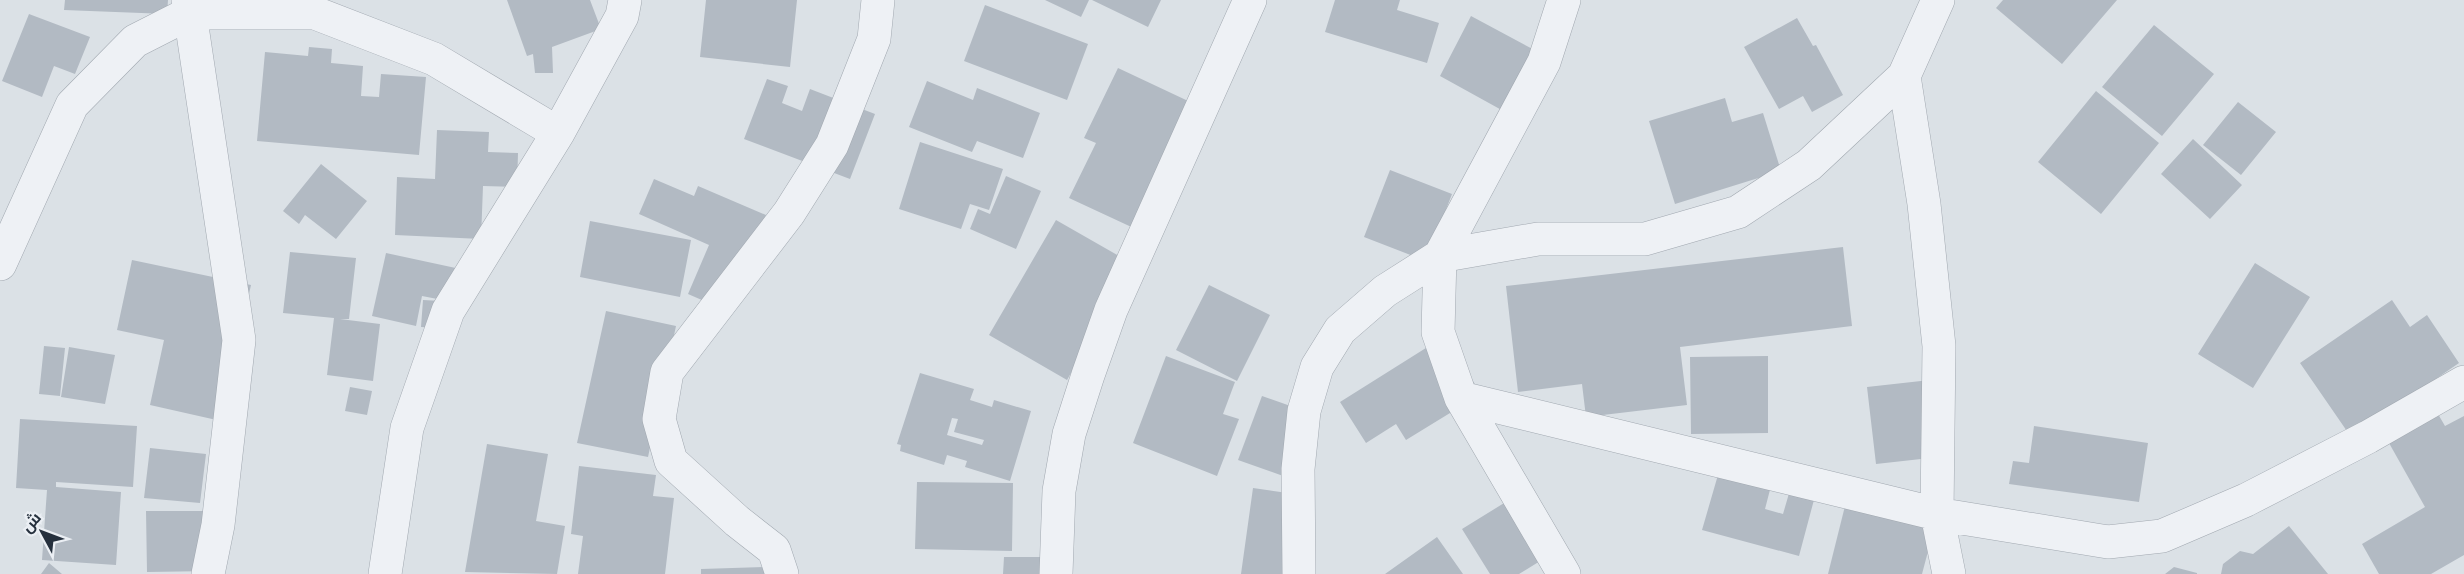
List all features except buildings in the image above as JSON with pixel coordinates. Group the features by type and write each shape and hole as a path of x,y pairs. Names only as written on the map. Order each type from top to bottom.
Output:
{"street":[{"path":"385,574 407,428 448,311 558,133 622,16 625,0"},
{"path":"782,574 774,550 737,521 671,461 658,419 667,372 789,213 832,145 874,39 878,0"},
{"path":"1056,574 1059,491 1069,434 1088,375 1111,310 1250,0"},
{"path":"1564,0 1544,62 1440,256 1438,332 1461,398 1564,574"},
{"path":"1299,574 1298,469 1304,411 1317,367 1340,330 1385,291 1440,256 1538,239 1645,239 1738,212 1809,165 1904,76 1938,0"},
{"path":"0,264 72,105 135,40 189,6 315,13 434,59 558,133"},
{"path":"189,6 240,340 218,525 208,574"},
{"path":"1904,76 1924,204 1939,346 1937,514 1949,574"},
{"path":"1461,398 1937,514 2108,542 2162,536 2246,500 2368,437 2464,382"}]}
